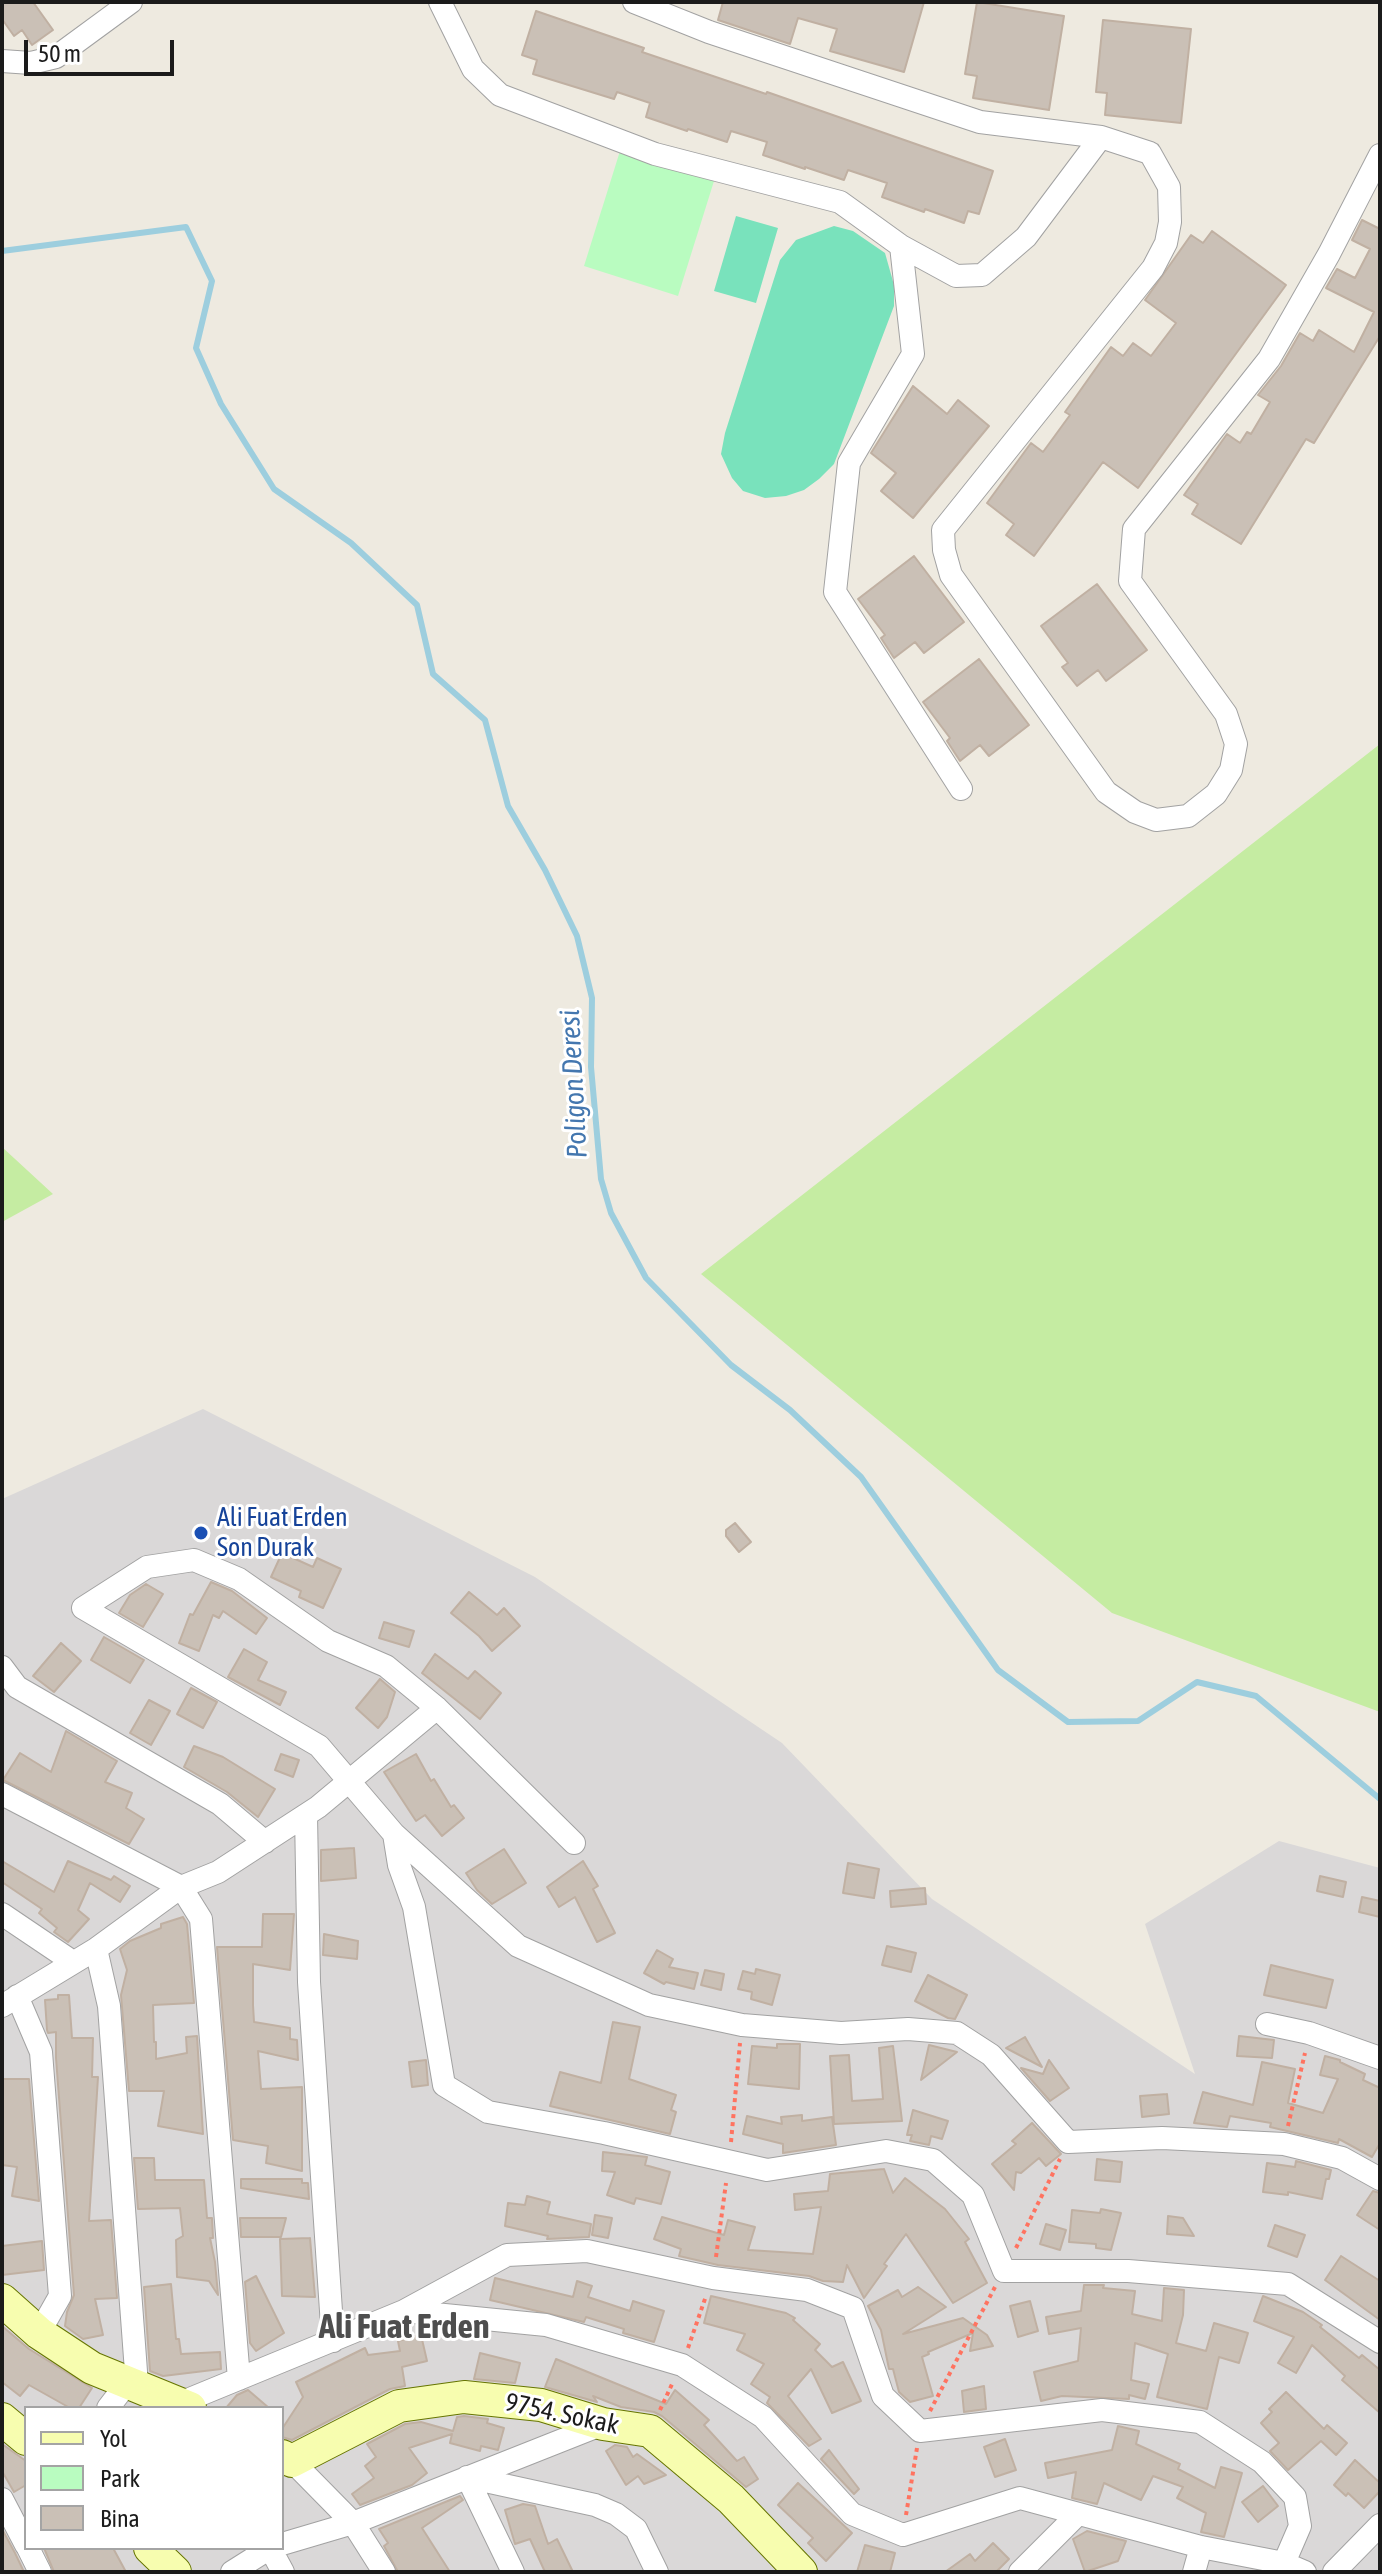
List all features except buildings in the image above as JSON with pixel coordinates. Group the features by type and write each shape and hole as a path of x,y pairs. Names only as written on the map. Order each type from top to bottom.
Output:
{"street":[{"path":"2,61 31,63 56,57 131,2"},
{"path":"440,2 473,69 500,95 655,154 840,202 923,261 956,276 982,275 1026,237 1101,137"},
{"path":"634,2 709,32 980,122 1101,137 1150,153 1169,187 1170,222 1166,243 1153,268 943,530 944,550 951,575 1106,792 1135,812 1156,820 1188,816 1216,794 1231,770 1236,744 1226,714 1130,581 1134,529 1269,359 1329,254 1380,155"},
{"path":"901,246 913,354 849,463 835,592 961,789"},
{"path":"574,1843 437,1708 386,1666 328,1641 239,1579 194,1560 147,1567 83,1608 319,1746 394,1834 518,1946 649,2005 742,2025 841,2033 908,2029 957,2033 991,2055 1068,2142 1162,2138 1284,2144 1342,2158 1380,2179"},
{"path":"2,1667 17,1687 220,1804 265,1842"},
{"path":"39,2333 60,2296 41,2052 10,2001 96,1949 181,1887 218,1872 306,1815 437,1708"},
{"path":"2,1794 181,1887 201,1919 239,2379"},
{"path":"306,1815 309,1982 333,2341"},
{"path":"394,1834 399,1865 414,1907 444,2085 488,2112 604,2133 767,2170 886,2151 933,2160 973,2195 1004,2271 1128,2271 1288,2284 1380,2342"},
{"path":"2,1914 73,1962"},
{"path":"96,1949 109,2006 132,2384 110,2406"},
{"path":"1267,2024 1309,2033 1380,2058"},
{"path":"2,2300 39,2333 92,2368 185,2405 239,2379 404,2311 507,2255 587,2251 713,2278 807,2290 853,2308 883,2396 920,2431 1102,2410 1200,2422 1262,2462 1295,2497 1300,2526 1294,2568 1201,2547 1020,2498 903,2535 852,2514 763,2417 682,2365 546,2325 404,2311"},
{"name":"9754. Sokak","path":"287,2459 399,2406 464,2397 541,2405 603,2424 650,2431 731,2499 801,2572"},
{"path":"2,2419 24,2437"},
{"path":"284,2543 353,2523 603,2424"},
{"path":"287,2459 353,2523 384,2572"},
{"path":"467,2477 513,2572"},
{"path":"467,2477 595,2505 616,2514 636,2529 657,2572"},
{"path":"2,2499 24,2540"},
{"path":"1020,2572 1077,2515"},
{"path":"1334,2572 1380,2525"},
{"path":"1194,2572 1201,2547"},
{"path":"29,2550 40,2572"},
{"path":"152,2550 175,2572"},
{"path":"232,2572 267,2550"},
{"path":"271,2550 283,2572"}],"path":[{"path":"650,2431 682,2365 713,2278 730,2161 742,2025"},
{"path":"1284,2144 1309,2033"},
{"path":"903,2535 920,2431 1068,2142"}],"shaded area":[{"path":"203,1409 535,1577 782,1743 932,1899 1195,2074 1145,1924 1279,1841 1380,1868 1380,2572 2,2572 2,1499"}],"green space":[{"path":"620,151 714,181 678,296 584,266"},
{"path":"736,216 778,228 756,303 714,291"},
{"path":"834,226 853,231 885,253 894,285 894,306 834,464 804,490 765,498 743,491 732,478 721,454 725,433 780,260 796,240"},
{"path":"1380,744 1380,1712 1112,1613 701,1274"},
{"path":"2,1147 53,1194 2,1222"}],"waterway":[{"name":"Poligon Deresi","path":"2,251 186,227 212,281 196,348 221,404 274,489 351,543 417,605 433,674 485,720 508,806 545,870 577,936 592,998 591,1067 601,1179 611,1213 646,1278 731,1365 790,1410 861,1477 998,1670 1068,1722 1138,1721 1197,1682 1256,1696 1380,1799"}],"place":[{"name":"Ali Fuat Erden Son Durak","path":"201,1533"}],"district":[{"name":"Ali Fuat Erden","path":"404,2327"}]}
